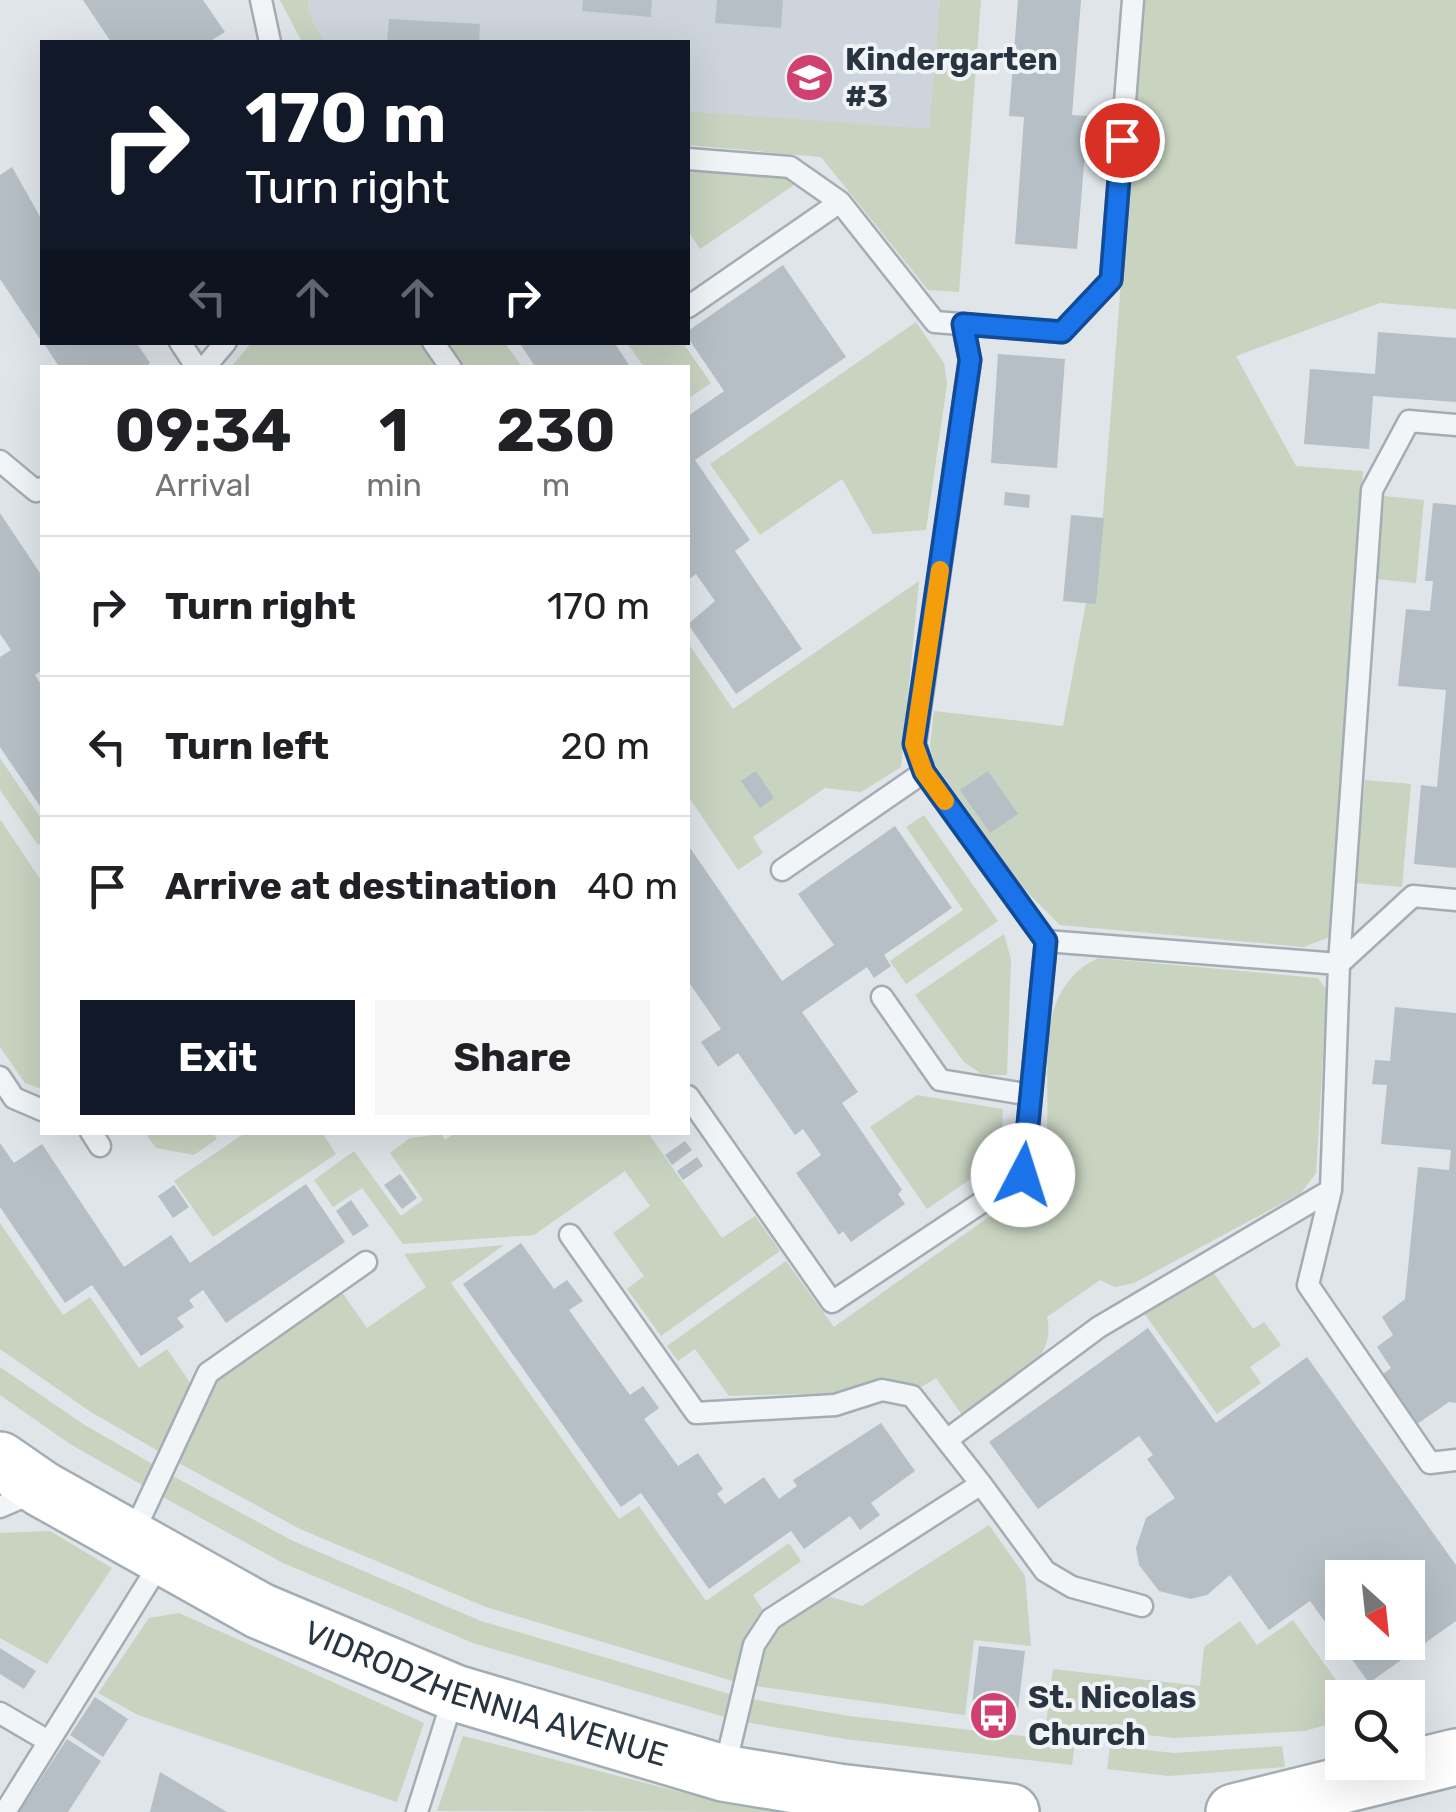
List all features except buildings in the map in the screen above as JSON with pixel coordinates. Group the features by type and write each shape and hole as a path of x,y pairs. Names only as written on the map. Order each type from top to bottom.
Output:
{"main road":[{"name":"VIDRODZHENNIA AVENUE","path":"14,1485 147,1549 260,1611 455,1693 723,1773 838,1792 1011,1812"},
{"path":"1234,1812 1456,1756"}],"lane":[{"path":"261,0 270,40"},
{"path":"690,159 790,167 840,202 935,322 1062,332 1111,280 1132,0"},
{"path":"690,305 840,202"},
{"path":"690,1099 832,1302 1023,1175 1046,941 924,772 914,744 970,360 963,324"},
{"path":"182,345 198,365"},
{"path":"203,365 223,345"},
{"path":"1456,425 1410,422 1372,490 1339,964 1331,1190 1308,1285 1430,1463 1456,1460"},
{"path":"0,461 36,492 40,489"},
{"path":"782,870 924,772"},
{"path":"1046,941 1339,964 1414,896 1456,900"},
{"path":"882,997 940,1080 1031,1095"},
{"path":"0,1078 14,1098 40,1109"},
{"path":"948,1439 1099,1327 1331,1190"},
{"path":"570,1235 696,1413 835,1405 882,1390 912,1396 1046,1571 1072,1587 1142,1606"},
{"path":"4,1812 48,1741 147,1549 208,1374 366,1262"},
{"path":"723,1773 754,1644 770,1619 980,1484"},
{"path":"417,1812 455,1693"},
{"path":"0,1713 48,1741"}],"shaded area":[{"name":"Kindergarten #3","path":"308,0 940,0 929,130 690,111 690,40 323,40 308,11"}],"green space":[{"path":"280,0 308,0 308,11 323,40 301,40"},
{"path":"940,0 981,0 959,292 928,290 821,157 690,145 690,111 929,129"},
{"path":"1143,0 1456,0 1456,309 1380,303 1236,356 1296,466 1363,471 1332,936 1304,947 1060,925 1025,890 935,765 930,746 934,711 1063,726 1086,603 1096,603"},
{"path":"690,171 788,178 794,185 700,249 690,234"},
{"path":"916,322 944,363 947,384 926,530 873,534 842,479 760,535 710,464"},
{"path":"249,345 422,345 437,365 233,365"},
{"path":"446,345 506,345 521,365 462,365"},
{"path":"628,345 684,345 711,383 690,398 690,365 643,365"},
{"path":"1384,496 1424,500 1416,583 1376,579"},
{"path":"919,581 901,767 861,792 825,788 753,837 763,853 738,870 690,799 690,646 733,709"},
{"path":"0,758 40,817 38,845 0,790"},
{"path":"1365,780 1411,784 1402,887 1355,883"},
{"path":"924,815 998,921 906,984 890,961 963,910 906,827"},
{"path":"0,819 40,879 40,1088 25,1083 0,1047"},
{"path":"1004,934 1011,960 1007,1075 983,1075 964,1062 915,995"},
{"path":"1098,958 1318,978 1327,991 1316,1173 1301,1193 1134,1283 1115,1287 1100,1280 1047,1317 1044,1350 1035,1363 962,1415 936,1378 918,1389 882,1381 839,1393 729,1396 695,1349 678,1361 667,1346 786,1261 834,1327 1034,1185 1044,1156 1049,1030 1057,1001 1072,977"},
{"path":"917,1095 1003,1109 1001,1158 927,1209 870,1127"},
{"path":"146,1135 214,1135 217,1139 194,1155 156,1148"},
{"path":"242,1135 323,1135 336,1154 213,1237 174,1181"},
{"path":"442,1135 445,1140 452,1135 649,1135 722,1238 755,1216 780,1251 661,1336 627,1289 644,1276 613,1233 650,1206 625,1171 534,1235 403,1244 362,1188 333,1207 314,1180 354,1151 401,1216 423,1200 390,1153 410,1138"},
{"path":"0,1223 63,1315 90,1297 139,1368 167,1349 191,1384 160,1452 91,1412 0,1349"},
{"path":"504,1245 451,1283 619,1519 639,1506 706,1601 789,1543 801,1561 753,1595 764,1612 746,1641 736,1682 486,1607 300,1529 177,1462 215,1379 341,1291 367,1328 426,1287 404,1254"},
{"path":"1213,1272 1253,1329 1264,1322 1281,1345 1250,1367 1261,1383 1217,1414 1144,1313"},
{"path":"0,1367 83,1424 154,1465 144,1486 70,1444 0,1395"},
{"path":"171,1475 293,1541 481,1621 733,1695 728,1718 473,1643 283,1563 161,1496"},
{"path":"989,1525 1025,1576 1031,1646 974,1640 965,1715 754,1686 770,1640 795,1614 824,1595 862,1606"},
{"path":"50,1531 112,1568 47,1664 0,1638 0,1533"},
{"path":"179,1613 424,1723 397,1802 138,1715 98,1693 149,1618"},
{"path":"1293,1620 1336,1680 1325,1680 1325,1725 1305,1731 1174,1738 1046,1724 1053,1669 1200,1686 1204,1647 1240,1621 1257,1645"},
{"path":"751,1699 849,1716 1075,1742 1072,1765 845,1739 745,1722"},
{"path":"463,1736 715,1801 777,1812 437,1811"},
{"path":"1110,1746 1174,1753 1282,1746 1285,1767 1169,1776 1107,1769"}],"slow traffic":[{"path":"940,570 914,744 924,772 945,801"}],"place":[{"name":"Kindergarten #3","path":"810,77"},
{"name":"St. Nicolas Church","path":"993,1715"}],"route":[{"path":"1023,1175 1046,941 924,772 914,744 970,360 963,324 1062,332 1111,280 1122,140"}]}
